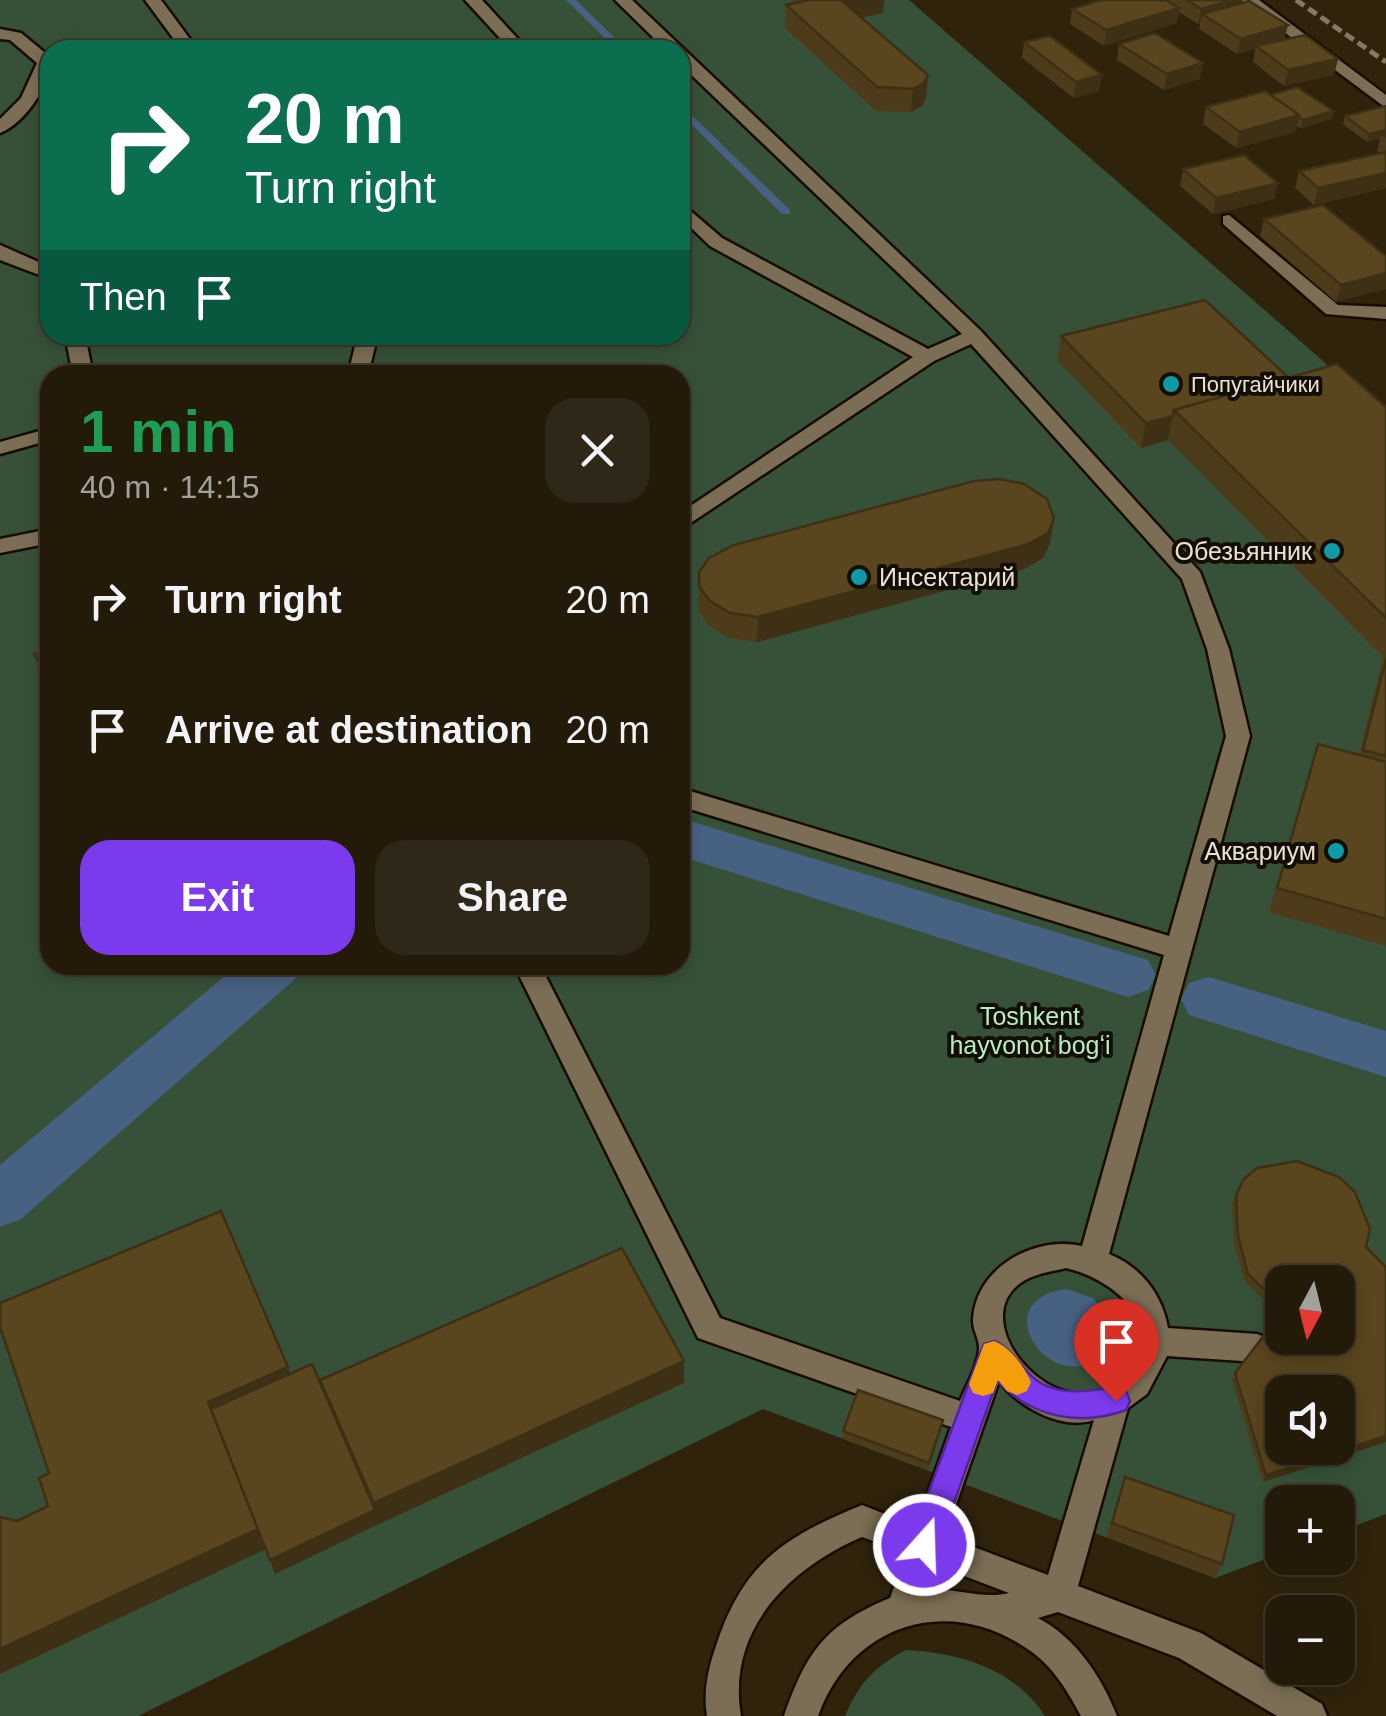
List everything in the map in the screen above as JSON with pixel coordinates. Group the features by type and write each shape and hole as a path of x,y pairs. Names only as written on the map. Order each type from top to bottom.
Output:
{"street":[{"path":"154,0 183,40"},
{"path":"473,0 511,40"},
{"path":"622,0 665,40"},
{"path":"1249,0 1386,103"},
{"path":"0,34 14,36 40,57"},
{"path":"690,63 974,335 1192,577 1218,650 1238,736 1092,1261"},
{"path":"0,128 28,100 40,75"},
{"path":"690,216 716,242 928,357"},
{"path":"1229,220 1333,310 1386,314"},
{"path":"0,250 40,269"},
{"path":"690,516 928,357 974,335"},
{"path":"0,448 40,437"},
{"path":"0,546 40,538"},
{"path":"690,801 1179,949"},
{"path":"531,975 709,1328 970,1419"},
{"path":"1066,1256 1092,1261 1118,1273 1138,1293 1152,1316 1156,1340 1152,1365 1137,1386 1116,1401 1088,1407 1045,1399 1010,1376 994,1353 986,1328 988,1305 1008,1276 1040,1258 1066,1256"},
{"path":"1156,1340 1257,1348"},
{"path":"904,1608 994,1353"},
{"path":"1059,1596 1116,1401"},
{"path":"724,1716 720,1695 739,1620 769,1574 811,1542 862,1522 1190,1645 1310,1716"},
{"path":"996,1614 1059,1596"},
{"path":"801,1716 804,1700 827,1658 862,1626 904,1608 950,1603 996,1614 1042,1638 1079,1676 1100,1716"}],"green space":[{"name":"Toshkent hayvonot bogʻi","path":"0,0 909,0 1386,416 1386,1514 1355,1526 1355,1485 1265,1485 1265,1559 1215,1578 763,1409 138,1716 0,1716"},
{"path":"906,1650 947,1655 984,1666 1018,1686 1045,1716 845,1716 869,1677"}],"water":[{"path":"1066,1289 1093,1298 1111,1320 1110,1346 1091,1363 1070,1366 1052,1360 1037,1347 1028,1330 1029,1313 1040,1298"}],"building":[{"path":"841,0 928,75 924,83 913,89 877,87 786,5"},
{"path":"1101,0 1166,0 1179,8 1106,30 1072,9"},
{"path":"1187,0 1233,0 1201,9"},
{"path":"1249,1 1288,25 1241,39 1202,14"},
{"path":"1155,33 1203,63 1167,74 1119,44"},
{"path":"1305,35 1338,59 1288,70 1256,46"},
{"path":"1050,36 1102,75 1076,82 1024,42"},
{"path":"1297,87 1334,111 1303,120 1270,95"},
{"path":"1265,91 1299,115 1240,132 1206,107"},
{"path":"1386,106 1386,130 1369,134 1345,116"},
{"path":"1386,152 1386,173 1318,188 1299,171"},
{"path":"1244,155 1278,183 1216,198 1183,169"},
{"path":"1323,205 1386,256 1386,273 1341,285 1264,219"},
{"name":"Попугайчики","path":"1205,300 1289,378 1174,410 1173,416 1146,423 1061,336"},
{"name":"Обезьянник","path":"1337,364 1386,407 1386,618 1174,410"},
{"name":"Инсектарий","path":"1000,479 1024,484 1047,499 1054,518 1048,533 1028,544 758,617 730,613 710,601 699,586 699,572 709,558 734,545 974,481"},
{"path":"1386,659 1386,756 1363,750"},
{"name":"Аквариум","path":"1318,744 1386,762 1386,919 1277,888"},
{"path":"1297,1161 1339,1177 1355,1192 1370,1229 1366,1247 1386,1267 1386,1436 1355,1446 1355,1375 1265,1375 1265,1465 1297,1465 1266,1475 1235,1373 1265,1334 1265,1355 1355,1355 1355,1265 1265,1265 1265,1290 1248,1274 1238,1236 1236,1196 1243,1180 1257,1168"},
{"path":"221,1211 288,1367 208,1402 258,1529 0,1649 0,1517 17,1521 48,1506 39,1478 49,1473 0,1327 0,1303"},
{"path":"622,1248 684,1361 374,1503 320,1380"},
{"path":"312,1364 375,1510 270,1560 211,1409"},
{"path":"858,1390 943,1420 929,1463 843,1431"},
{"path":"1125,1477 1234,1515 1222,1564 1112,1523"}],"waterway":[{"path":"571,0 612,40"},
{"path":"690,117 786,212"},
{"path":"690,840 1128,975"},
{"path":"0,1201 263,975"},
{"path":"1209,999 1386,1054"}],"railway":[{"path":"1296,0 1386,62"}],"slow traffic":[{"path":"983,1384 994,1353 1017,1382"}],"place":[{"name":"Попугайчики","path":"1171,384"},
{"name":"Обезьянник","path":"1332,551"},
{"name":"Инсектарий","path":"859,577"},
{"name":"Аквариум","path":"1336,851"}],"route":[{"path":"924,1545 994,1353 1010,1376 1031,1393 1059,1404 1088,1407 1116,1401"}]}
